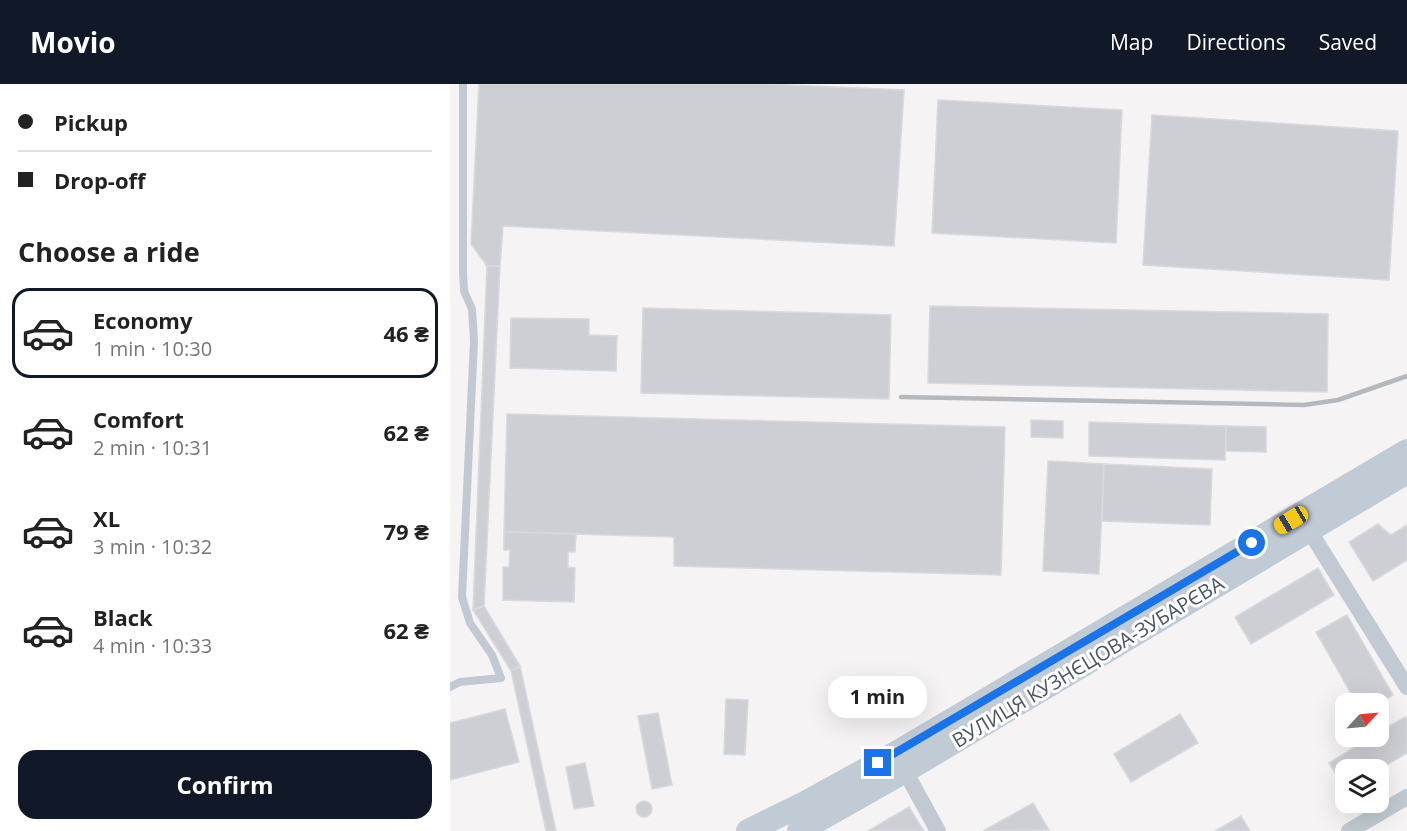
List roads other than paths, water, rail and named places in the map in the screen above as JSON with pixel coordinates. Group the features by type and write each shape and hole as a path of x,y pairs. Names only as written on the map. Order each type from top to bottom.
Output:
{"main road":[{"name":"ВУЛИЦЯ КУЗНЄЦОВА-ЗУБАРЄВА","path":"748,831 806,803 896,753 1407,451"},
{"name":"ВУЛИЦЯ КУЗНЄЦОВА-ЗУБАРЄВА","path":"799,831 905,771 1407,472"}],"street":[{"path":"1309,530 1407,687"},
{"path":"905,771 938,831"},
{"path":"1349,831 1407,797"}],"lane":[{"path":"450,687 460,682 501,678 492,655 470,623 462,597 474,341 472,309 465,291 463,272 463,84"}],"railway":[{"path":"901,397 1304,405 1338,400 1407,376"}]}
